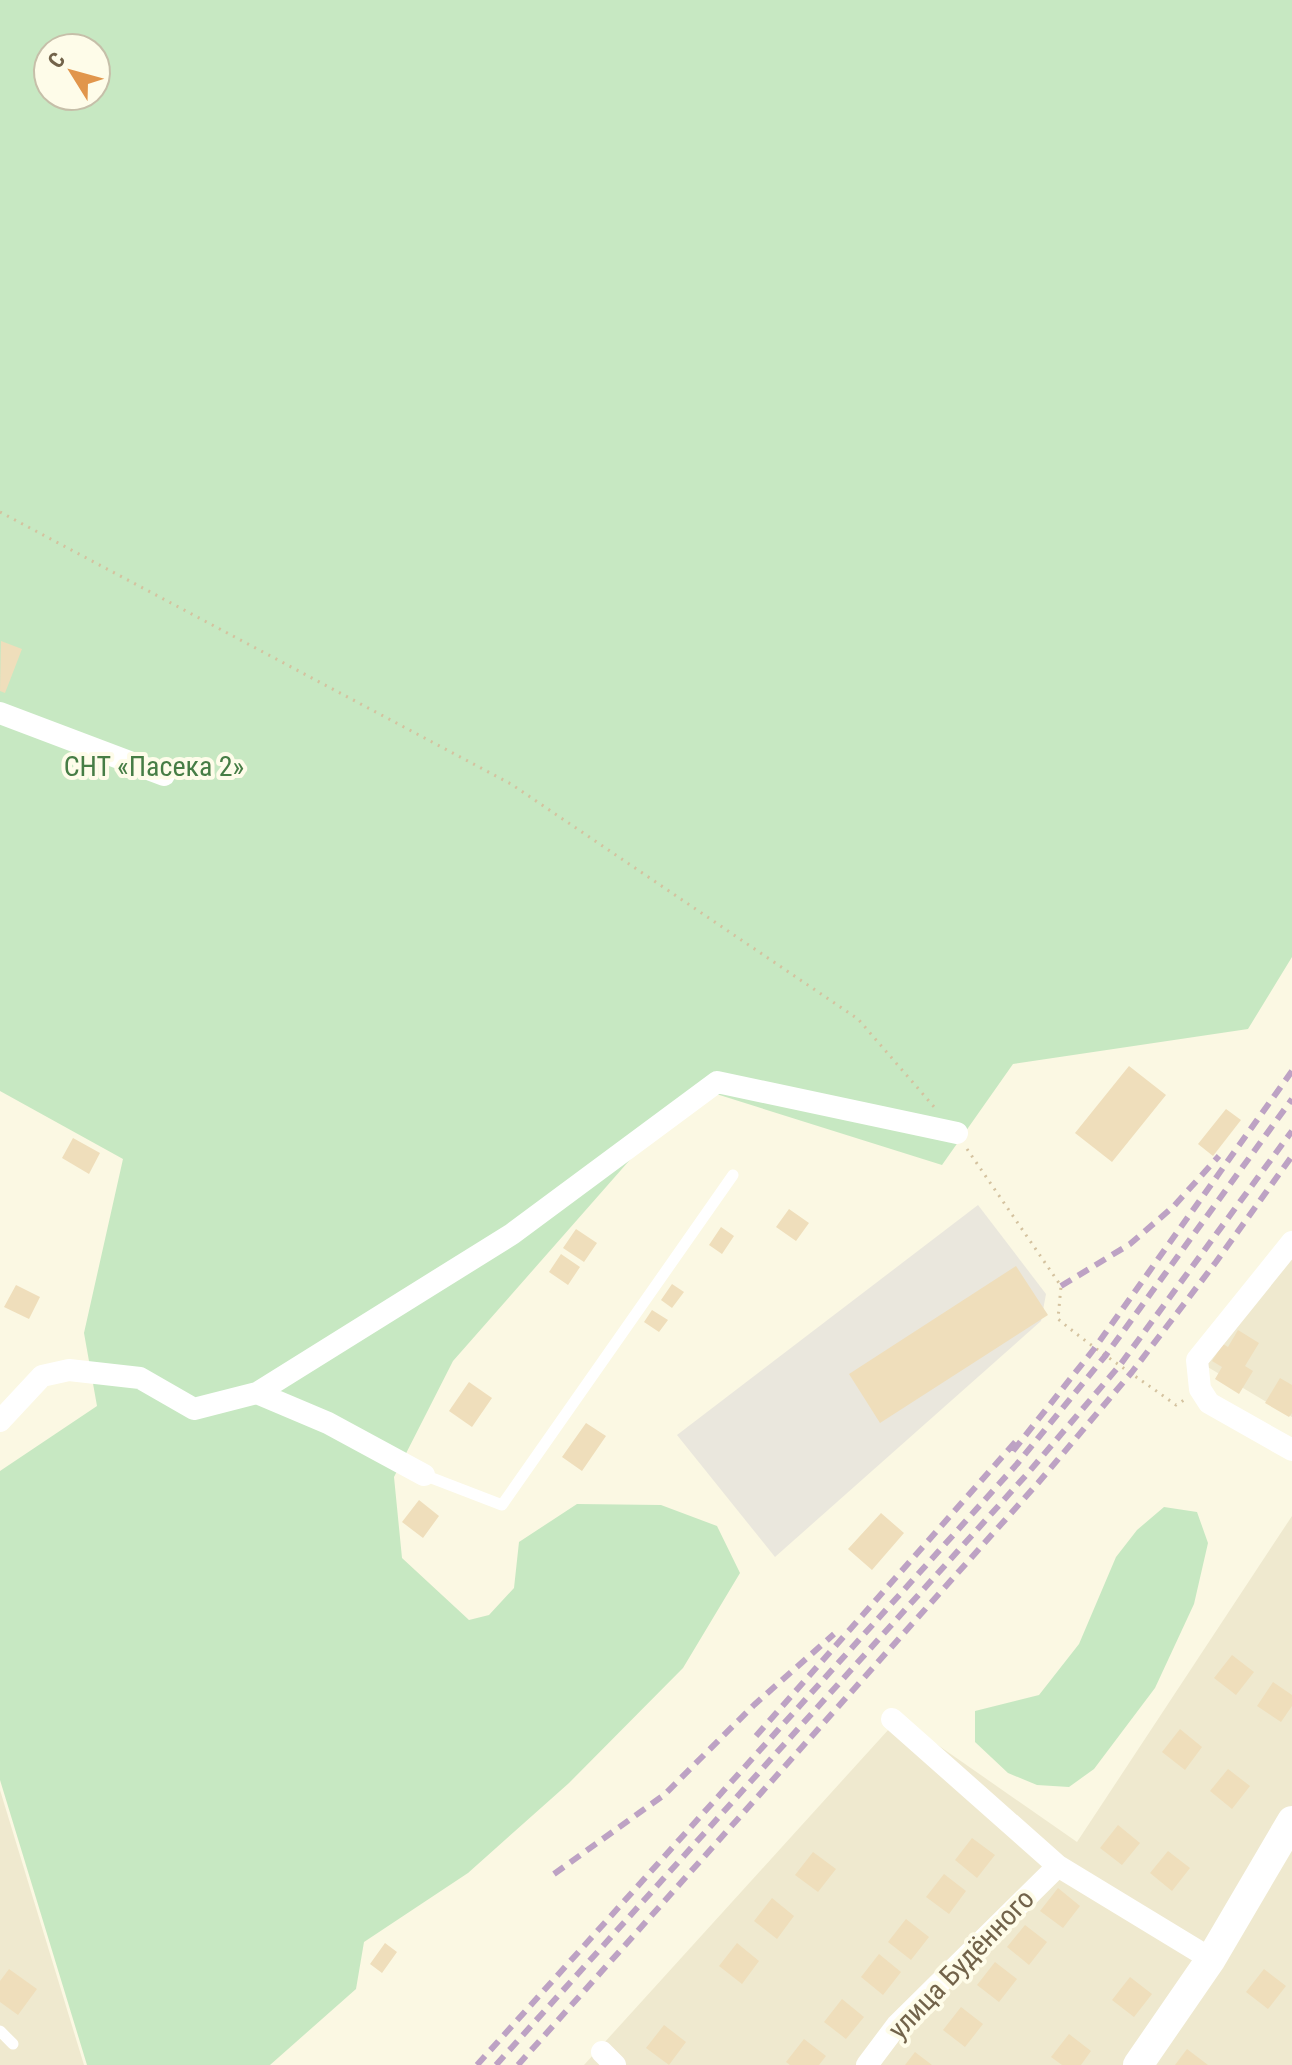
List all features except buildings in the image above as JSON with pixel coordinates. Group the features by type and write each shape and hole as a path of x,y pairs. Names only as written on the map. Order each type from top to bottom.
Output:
{"street":[{"path":"0,713 164,775"},
{"path":"0,1421 42,1376 69,1370 140,1378 194,1409 257,1393 512,1234 717,1082 957,1133"},
{"path":"1292,1242 1197,1360 1200,1389 1209,1403 1292,1450"},
{"path":"257,1393 328,1423 424,1475"},
{"path":"892,1719 1058,1866 1211,1959"},
{"path":"1138,2065 1211,1959 1292,1821"},
{"name":"улица Будённого","path":"867,2065 897,2025 1058,1866"}],"lane":[{"path":"424,1475 502,1505 733,1175"},
{"path":"0,2031 13,2044"}],"path":[{"path":"0,512 511,784 858,1019 957,1133 1061,1286 1058,1319 1094,1349 1132,1372 1176,1405 1200,1389"}],"shaded area":[{"path":"978,1205 1046,1294 1041,1321 775,1557 677,1435"},
{"path":"1292,1251 1292,1417 1206,1366"},
{"path":"1292,1516 1292,2065 584,2065 899,1718 1077,1842"},
{"path":"0,1790 84,2065 0,2065"}],"green space":[{"name":"СНТ «Пасека 2»","path":"0,0 1292,0 1292,957 1248,1029 1013,1064 942,1165 694,1087 453,1361 394,1477 402,1558 469,1620 489,1615 514,1588 519,1542 577,1504 661,1505 717,1526 740,1573 683,1668 569,1783 468,1873 364,1942 356,1989 270,2065 87,2065 0,1780 0,1471 97,1406 84,1333 123,1159 0,1091"},
{"path":"1164,1507 1197,1512 1208,1543 1194,1604 1155,1688 1094,1769 1069,1787 1037,1785 1008,1773 975,1742 975,1711 1039,1695 1079,1644 1116,1557 1137,1530"}],"railway":[{"path":"1013,1451 1094,1349 1292,1071"},
{"path":"477,2065 1017,1464 1106,1355 1292,1099"},
{"path":"496,2065 1028,1473 1120,1365 1292,1131"},
{"path":"1061,1286 1130,1244 1173,1207 1219,1156"},
{"path":"518,2065 1038,1483 1132,1372 1292,1156"},
{"path":"756,1736 1018,1439"},
{"path":"554,1874 664,1795 754,1705 834,1634"}]}
